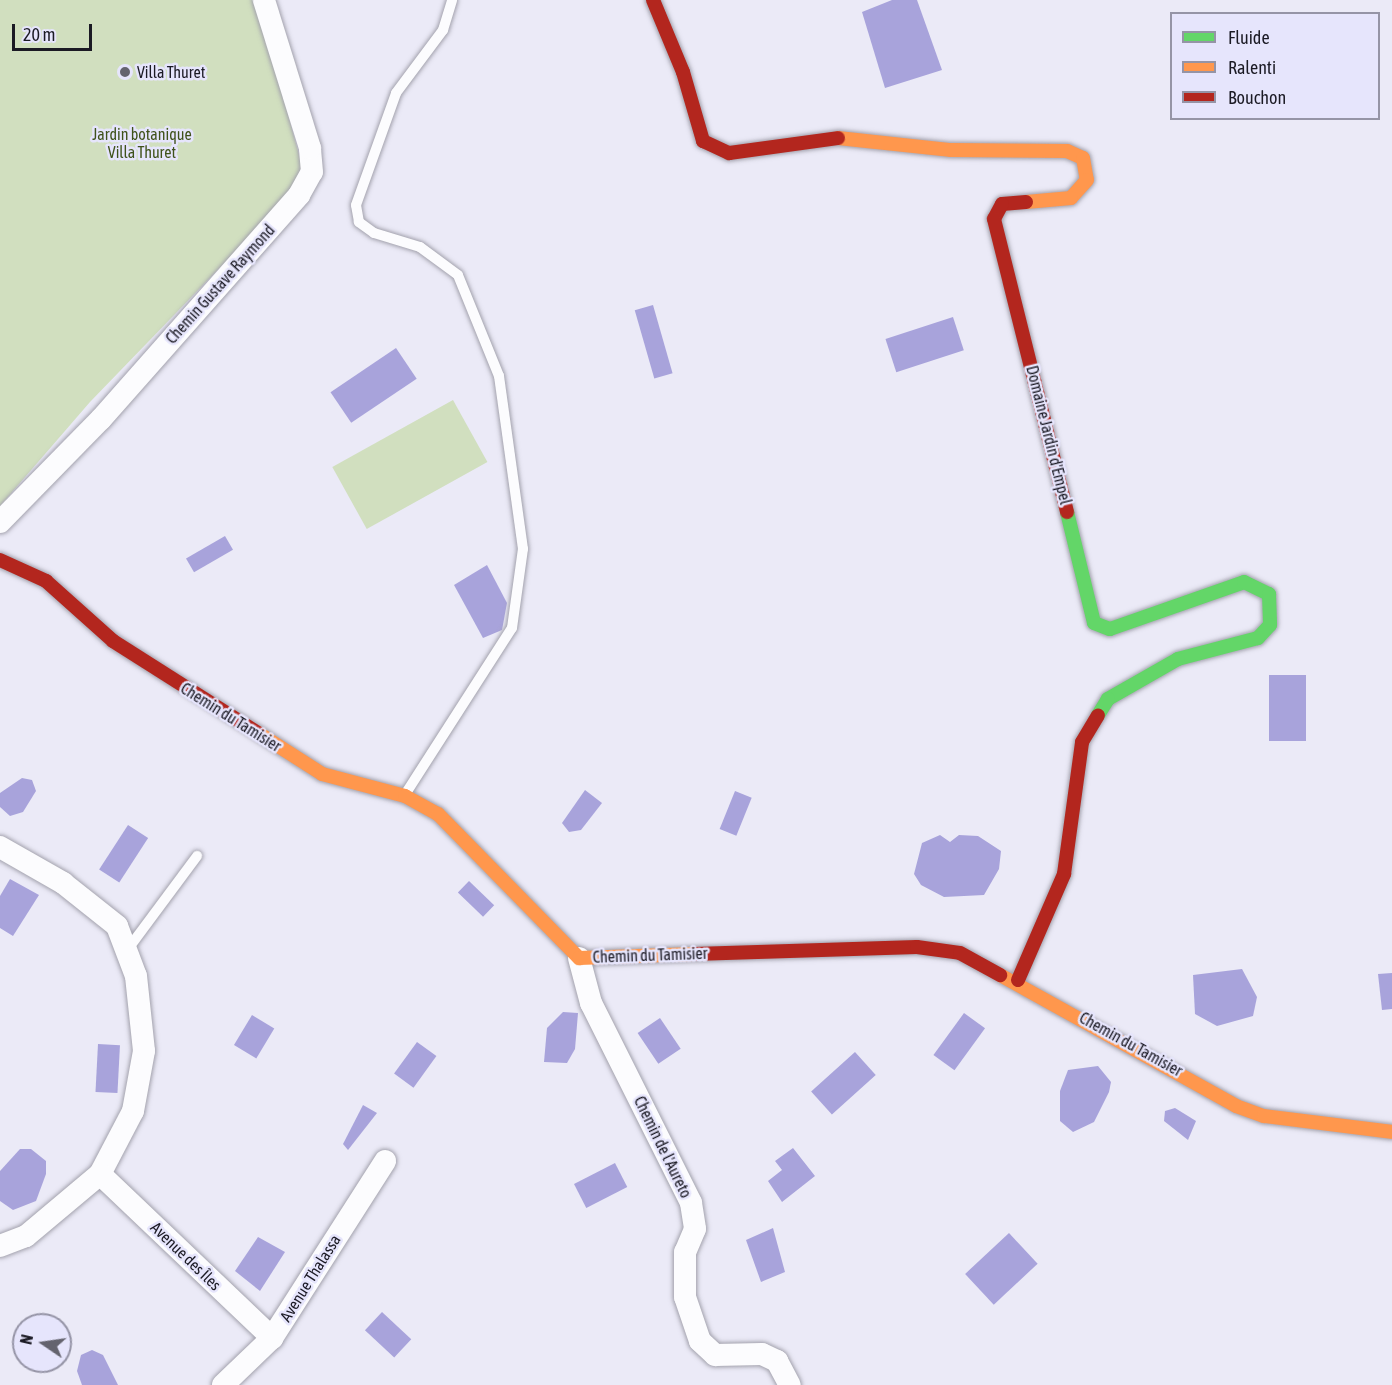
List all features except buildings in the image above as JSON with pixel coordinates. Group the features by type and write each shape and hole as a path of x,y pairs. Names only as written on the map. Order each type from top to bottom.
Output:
{"street":[{"name":"Chemin Gustave Raymond","path":"0,522 100,419 299,195 312,172 310,148 264,0"},
{"name":"Domaine Jardin d'Empel","path":"653,0 683,72 703,141 729,153 834,138 951,150 1067,151 1083,158 1087,180 1071,198 1002,204 994,219 1094,623 1110,629 1244,582 1269,594 1270,625 1258,638 1178,659 1108,699 1082,742 1064,874 1018,980"},
{"name":"Chemin du Tamisier","path":"0,560 45,581 113,641 322,774 405,796 438,814 579,958 917,947 960,953 1018,980 1236,1106 1264,1116 1390,1129"},
{"path":"0,847 63,883 117,927 128,950 144,1051 133,1110 100,1174 26,1236 0,1246"},
{"name":"Chemin de l'Aureto","path":"579,958 591,1003 691,1203 695,1229 684,1252 685,1297 700,1341 715,1355 762,1354 777,1361 790,1385"},
{"name":"Avenue Thalassa","path":"223,1385 272,1338 385,1161"},
{"name":"Avenue des Îles","path":"100,1174 272,1338"}],"lane":[{"path":"405,796 512,628 524,549 499,376 458,275 420,247 374,233 359,222 356,206 396,93 443,30 452,0"},
{"path":"128,950 197,856"}],"green space":[{"name":"Jardin botanique Villa Thuret","path":"0,0 257,0 302,166 291,194 90,402 0,506"},
{"path":"453,400 487,462 367,529 332,467"}],"shaded area":[{"path":"892,0 917,0 942,70 885,88 862,12"},
{"path":"653,305 673,373 654,378 635,310"},
{"path":"953,317 964,350 896,372 885,339"},
{"path":"396,348 417,379 351,423 331,392"},
{"path":"225,536 233,550 194,572 186,558"},
{"path":"487,565 507,603 502,630 483,638 454,585"},
{"path":"1269,675 1306,675 1306,741 1269,741"},
{"path":"22,778 32,780 36,791 23,812 10,816 0,807 0,793"},
{"path":"585,790 602,803 581,830 569,832 562,823"},
{"path":"735,791 752,798 736,836 720,829"},
{"path":"128,825 148,838 119,883 99,869"},
{"path":"940,835 950,842 959,835 978,836 1001,851 999,869 984,895 944,897 921,885 914,874 922,843"},
{"path":"10,879 39,895 13,936 0,928 0,896"},
{"path":"469,881 494,905 483,917 458,893"},
{"path":"1242,969 1257,997 1253,1016 1217,1026 1195,1014 1193,975"},
{"path":"1392,973 1392,1009 1382,1010 1378,974"},
{"path":"563,1012 578,1013 575,1049 567,1063 544,1062 547,1028"},
{"path":"964,1013 985,1028 954,1070 933,1055"},
{"path":"252,1015 274,1028 256,1058 234,1045"},
{"path":"660,1018 681,1049 658,1064 638,1033"},
{"path":"417,1042 436,1056 413,1088 394,1074"},
{"path":"98,1044 120,1045 117,1093 95,1092"},
{"path":"855,1052 876,1075 832,1115 811,1091"},
{"path":"1098,1066 1111,1082 1109,1092 1094,1122 1073,1132 1060,1121 1060,1091 1068,1070"},
{"path":"363,1105 377,1113 348,1150 343,1144"},
{"path":"1175,1108 1196,1121 1188,1140 1164,1121 1165,1111"},
{"path":"793,1148 815,1176 782,1202 768,1181 782,1170 775,1161"},
{"path":"20,1149 31,1149 46,1161 46,1174 36,1201 13,1210 0,1201 0,1171"},
{"path":"615,1163 627,1187 586,1208 574,1184"},
{"path":"773,1228 785,1272 761,1282 746,1240"},
{"path":"1009,1233 1038,1264 994,1305 965,1274"},
{"path":"258,1237 285,1252 260,1291 235,1271"},
{"path":"382,1312 411,1339 394,1358 365,1330"},
{"path":"92,1350 103,1355 118,1385 82,1385 77,1371 81,1355"}],"traffic: fast":[{"path":"1067,512 1094,623 1110,629 1244,582 1269,594 1270,625 1258,638 1178,659 1108,699 1098,715"}],"traffic: slow":[{"path":"838,138 951,150 1067,151 1083,158 1087,180 1071,198 1026,202"},
{"path":"258,733 322,774 405,796 438,814 579,958 694,954"},
{"path":"1000,975 1236,1106 1264,1116 1392,1132"}],"traffic: jam":[{"path":"653,0 683,72 703,141 729,153 838,138"},
{"path":"1026,202 1002,204 994,219 1067,512"},
{"path":"0,560 46,581 113,641 258,733"},
{"path":"1018,980 1064,874 1082,742 1098,715"},
{"path":"694,954 917,947 960,953 1000,975"}],"place":[{"name":"Villa Thuret","path":"125,72"}]}
